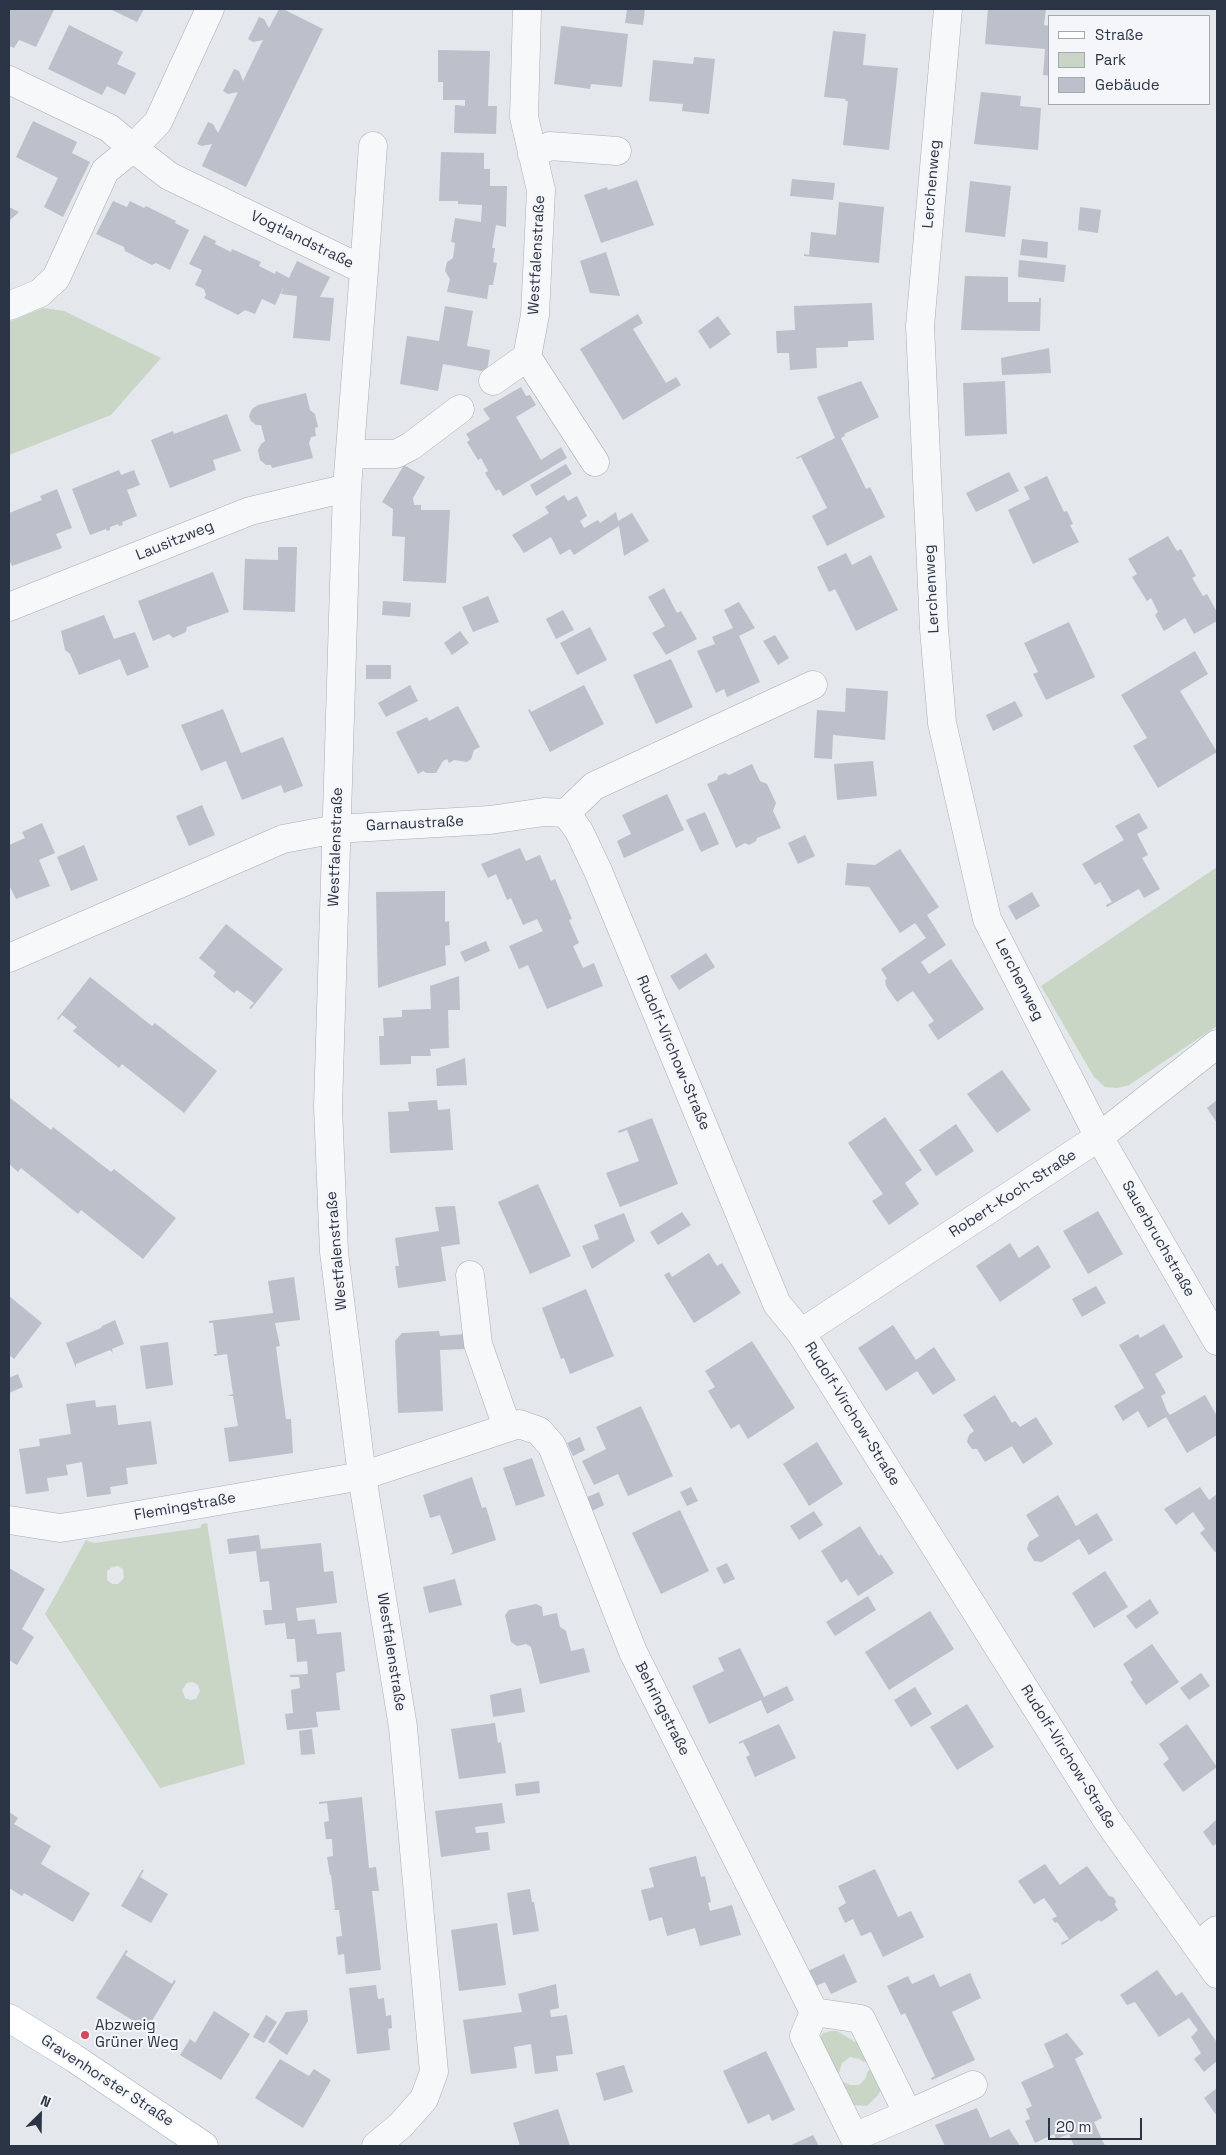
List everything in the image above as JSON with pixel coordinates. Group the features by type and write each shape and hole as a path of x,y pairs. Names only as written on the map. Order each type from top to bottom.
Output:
{"main road":[{"name":"Gravenhorster Straße","path":"9,2018 74,2058 204,2146"}],"street":[{"path":"9,306 40,293 56,278 105,171 133,148 158,122 210,9"},
{"name":"Westfalenstraße","path":"527,9 524,117 541,190 535,315 527,357"},
{"name":"Lerchenweg","path":"948,9 920,326 934,629 942,723 987,919 1099,1137"},
{"name":"Vogtlandstraße","path":"9,80 109,128 169,176 364,270 350,454"},
{"path":"364,270 373,146"},
{"path":"532,154 550,146 617,151"},
{"path":"493,381 527,357 595,462"},
{"path":"350,454 396,454 411,446 460,409"},
{"name":"Westfalenstraße","path":"350,454 347,488 328,1116 334,1252 362,1476 403,1727 434,2072 424,2100 401,2125 376,2146"},
{"name":"Lausitzweg","path":"9,607 250,511 347,488"},
{"path":"566,813 594,786 813,685"},
{"name":"Garnaustraße","path":"9,958 284,840 336,829 490,820 544,812 566,813"},
{"name":"Rudolf-Virchow-Straße","path":"566,813 579,831 598,871 777,1304 801,1333 1107,1820 1207,1937 1217,1974"},
{"name":"Robert-Koch-Straße","path":"801,1333 1099,1137 1217,1044"},
{"name":"Sauerbruchstraße","path":"1099,1137 1217,1341"},
{"path":"470,1275 478,1344 508,1427"},
{"name":"Behringstraße","path":"362,1476 519,1424 539,1431 552,1446 633,1652 814,2012"},
{"name":"Flemingstraße","path":"9,1520 60,1528 362,1476"},
{"path":"908,2114 861,2019 814,2012 804,2036 854,2137 908,2114 973,2085"}],"green space":[{"path":"43,308 64,311 161,358 111,415 9,455 9,322"},
{"path":"1217,867 1217,1026 1129,1085 1117,1088 1105,1087 1094,1077 1041,986"},
{"path":"207,1523 245,1764 160,1788 45,1614 86,1540 94,1543 200,1528 202,1524","holes":["118,1566 123,1569 124,1578 118,1584 112,1584 107,1580 107,1571 112,1567","193,1682 198,1685 200,1691 196,1699 190,1700 185,1698 182,1690 187,1683"]},
{"path":"837,2031 862,2046 870,2059 864,2062 850,2057 842,2063 839,2073 834,2075 820,2038 823,2033"},
{"path":"875,2066 882,2086 879,2094 867,2106 853,2105 838,2084 844,2082 850,2085 859,2085 865,2079 868,2071"}],"building":[{"path":"9,9 54,10 36,47 19,40 14,48 9,46"},
{"path":"110,9 144,9 137,22"},
{"path":"279,9 283,9 323,29 246,187 202,166 212,144 202,146 197,144 208,122 213,124 218,133 228,113 238,92 228,94 223,91 234,69 239,71 243,81 263,40 253,42 248,39 259,17 264,19 269,28"},
{"path":"627,9 645,9 643,25 625,23"},
{"path":"988,9 1046,9 1044,25 1048,26 1048,76 1043,75 1045,49 985,44"},
{"path":"69,25 123,52 117,64 136,73 125,95 107,86 102,95 48,69"},
{"path":"561,26 628,34 622,87 591,84 590,89 554,84"},
{"path":"833,31 866,34 863,65 898,68 889,150 843,145 848,101 845,101 846,99 824,97"},
{"path":"438,50 490,51 488,106 497,106 496,134 454,133 455,105 465,106 465,100 443,100 443,82 438,82"},
{"path":"694,57 715,59 709,114 682,111 683,104 649,101 653,60 693,64"},
{"path":"981,92 1021,96 1020,106 1041,108 1038,150 974,144"},
{"path":"33,121 77,142 72,153 90,162 63,217 44,207 58,178 16,157"},
{"path":"441,152 484,153 484,169 490,169 490,186 507,186 506,227 496,225 492,248 495,248 493,262 497,263 493,285 489,285 487,299 447,292 450,279 445,271 447,262 453,258 455,243 451,242 455,218 481,222 482,205 458,204 458,201 439,201"},
{"path":"792,179 835,183 833,200 790,196"},
{"path":"637,180 654,225 601,243 584,195 607,187 608,190"},
{"path":"970,181 1011,186 1005,237 965,232"},
{"path":"113,201 127,207 130,201 144,208 146,206 176,221 175,223 189,230 170,270 156,263 152,265 125,251 124,247 96,234"},
{"path":"839,202 884,207 879,263 804,256 804,254 809,255 811,232 836,235"},
{"path":"9,207 19,212 9,221"},
{"path":"1080,207 1101,210 1098,233 1078,230"},
{"path":"204,235 216,241 215,244 231,252 232,249 261,262 259,266 275,274 276,271 289,278 297,261 330,277 320,297 334,298 330,341 293,338 297,296 281,294 284,286 275,305 262,299 255,314 245,310 238,315 204,298 206,295 204,289 195,285 202,270 189,264"},
{"path":"1022,239 1048,242 1047,258 1020,255"},
{"path":"606,252 620,296 590,293 580,261"},
{"path":"1019,260 1066,265 1064,282 1018,277"},
{"path":"965,276 1008,277 1008,302 1039,302 1039,298 1041,298 1040,331 961,330"},
{"path":"872,303 874,340 848,341 848,347 816,348 817,368 790,370 789,353 777,353 776,331 795,330 794,306"},
{"path":"445,306 473,311 467,346 490,350 487,372 443,364 438,391 400,384 407,336 439,341"},
{"path":"638,314 643,323 633,329 666,383 676,377 681,385 623,420 580,349"},
{"path":"718,316 731,334 710,349 698,331"},
{"path":"1049,348 1051,373 1002,375 1001,358"},
{"path":"861,381 879,417 844,434 845,436 841,438 866,489 870,487 885,517 827,546 812,516 827,508 801,457 796,458 835,438 817,397"},
{"path":"1005,381 1007,434 965,436 963,383"},
{"path":"521,387 526,396 530,395 536,405 516,417 541,460 561,447 567,458 503,496 499,489 496,491 485,473 488,471 481,458 478,460 467,442 470,440 466,434 490,419 483,409"},
{"path":"306,393 310,410 315,414 318,427 315,428 316,436 311,437 309,443 313,458 272,468 271,465 266,465 260,460 258,450 265,441 261,425 256,425 251,421 249,416 252,409 258,405"},
{"path":"227,414 241,451 213,460 216,470 170,488 151,440 173,431 174,434"},
{"path":"566,464 572,474 536,496 530,485"},
{"path":"404,465 425,477 413,498 414,505 421,505 421,510 450,510 446,583 403,581 405,537 392,536 393,509 382,502"},
{"path":"119,470 121,475 134,470 140,485 127,490 137,516 122,522 123,525 119,526 118,524 110,527 110,530 107,531 106,529 90,535 72,489"},
{"path":"1009,472 1019,491 976,512 966,493"},
{"path":"1047,476 1064,512 1067,511 1073,524 1070,525 1079,542 1033,564 1008,510 1030,499 1024,487"},
{"path":"57,489 72,528 56,534 62,548 12,566 9,559 9,513 42,500 40,496"},
{"path":"564,495 568,501 577,496 587,516 580,521 584,528 598,520 600,523 616,512 618,521 632,513 649,541 624,556 619,526 574,555 570,549 560,555 551,537 524,553 512,535 549,513 545,507"},
{"path":"1168,536 1177,551 1181,549 1196,576 1192,578 1203,596 1207,594 1217,612 1217,621 1194,634 1185,618 1164,631 1155,615 1158,612 1151,598 1147,601 1132,577 1137,574 1128,559"},
{"path":"278,547 297,547 295,612 243,610 245,559 278,560"},
{"path":"846,553 852,565 871,555 898,610 856,631 835,589 829,592 817,567"},
{"path":"213,572 229,612 187,627 186,632 173,638 169,634 153,641 138,601"},
{"path":"664,588 677,613 681,611 697,639 666,655 652,633 665,626 648,597"},
{"path":"488,596 499,622 473,632 462,607"},
{"path":"383,601 411,603 410,617 382,615"},
{"path":"739,602 755,628 739,636 760,682 727,697 724,689 716,693 697,651 715,644 712,637 733,628 724,610"},
{"path":"563,610 574,630 556,639 546,619"},
{"path":"104,615 114,639 135,632 149,667 127,676 120,659 79,675 70,654 65,650 61,631"},
{"path":"1069,622 1095,677 1046,700 1033,674 1038,672 1024,643"},
{"path":"590,627 607,660 577,675 560,643"},
{"path":"460,631 469,643 452,655 444,643"},
{"path":"775,635 789,658 778,665 763,641"},
{"path":"1195,651 1208,674 1180,691 1217,752 1158,788 1133,746 1147,738 1121,695"},
{"path":"671,659 693,707 656,724 633,675"},
{"path":"366,665 391,665 391,679 366,679"},
{"path":"410,685 418,701 386,717 378,703"},
{"path":"584,685 604,724 550,752 528,710 530,709 531,712"},
{"path":"846,688 888,691 885,740 833,735 832,759 814,758 817,710 845,712"},
{"path":"1015,701 1023,716 993,731 986,715"},
{"path":"458,706 480,747 474,750 471,759 467,762 454,760 449,763 447,759 443,761 436,773 423,771 418,774 396,732 427,717 429,721"},
{"path":"223,709 241,753 283,737 303,786 284,793 281,785 242,800 226,761 201,771 181,725"},
{"path":"873,761 877,796 837,800 834,764"},
{"path":"752,764 760,781 767,784 776,803 773,811 781,828 757,838 756,841 749,845 745,843 736,848 707,784 717,780 718,776 725,773 729,775"},
{"path":"667,794 684,830 624,858 617,841 631,834 622,815"},
{"path":"202,805 215,835 189,846 176,816"},
{"path":"705,812 719,844 701,852 686,820"},
{"path":"1139,813 1148,828 1137,834 1148,855 1142,858 1160,889 1144,898 1139,889 1107,907 1106,905 1112,902 1100,882 1095,885 1082,864 1124,840 1115,826"},
{"path":"42,823 55,853 39,860 50,886 16,899 9,885 9,845 25,838 22,832"},
{"path":"805,835 815,856 798,864 788,843"},
{"path":"84,845 98,880 71,891 57,857"},
{"path":"520,848 526,861 540,855 551,881 555,879 572,919 569,920 579,943 573,946 583,968 594,963 603,986 547,1009 528,965 519,969 509,946 543,931 537,919 523,925 511,898 507,900 496,874 488,878 481,864"},
{"path":"900,849 939,907 927,915 946,945 921,962 929,974 951,959 984,1009 938,1040 928,1025 934,1021 913,991 897,1002 886,986 885,980 887,979 881,969 926,938 915,923 900,933 869,887 845,885 847,863 875,865"},
{"path":"445,891 445,922 449,921 450,945 445,946 446,965 378,988 376,892"},
{"path":"1032,892 1040,906 1016,920 1008,906"},
{"path":"226,924 283,969 251,1009 249,1008 254,1003 237,990 234,993 213,976 216,972 199,958"},
{"path":"486,941 490,951 465,962 460,952"},
{"path":"706,953 715,967 679,990 670,976"},
{"path":"459,976 460,1010 448,1010 449,1048 430,1049 431,1056 411,1056 411,1064 380,1065 379,1036 384,1036 383,1018 402,1017 402,1010 431,1009 430,986"},
{"path":"90,977 152,1026 155,1023 217,1071 184,1113 122,1064 119,1068 73,1031 77,1027 62,1015 57,1019"},
{"path":"465,1058 467,1085 437,1086 436,1069"},
{"path":"1002,1070 1031,1110 997,1133 967,1094"},
{"path":"9,1097 51,1130 53,1127 111,1172 114,1169 176,1218 143,1259 81,1210 78,1214 21,1168 18,1172 9,1164"},
{"path":"437,1100 438,1110 450,1109 453,1150 390,1153 388,1112 409,1111 408,1102"},
{"path":"1217,1100 1217,1123 1207,1108"},
{"path":"885,1117 922,1170 905,1183 919,1204 889,1225 872,1201 883,1194 848,1143"},
{"path":"652,1118 678,1184 620,1207 606,1173 639,1161 627,1130 619,1133 618,1131"},
{"path":"956,1124 974,1151 936,1176 919,1150"},
{"path":"538,1184 571,1256 530,1274 498,1202"},
{"path":"455,1206 460,1244 441,1247 446,1281 398,1288 395,1266 399,1266 395,1238 439,1231 435,1207"},
{"path":"1098,1211 1123,1254 1088,1274 1063,1231"},
{"path":"682,1212 691,1225 658,1245 650,1232"},
{"path":"624,1213 635,1241 592,1269 582,1246 599,1239 594,1225"},
{"path":"1010,1243 1019,1258 1038,1245 1051,1267 1000,1302 976,1266"},
{"path":"709,1253 717,1266 722,1263 741,1293 694,1323 664,1275 669,1272 672,1277"},
{"path":"294,1277 300,1320 275,1323 280,1346 276,1347 286,1419 291,1419 293,1453 229,1462 224,1428 238,1426 233,1396 227,1396 233,1394 227,1354 214,1356 214,1354 217,1354 213,1323 209,1323 209,1321 273,1313 268,1281"},
{"path":"1096,1286 1106,1303 1082,1317 1072,1299"},
{"path":"586,1289 614,1356 570,1374 564,1358 561,1359 542,1308"},
{"path":"9,1296 42,1323 14,1359 9,1355"},
{"path":"115,1320 124,1344 112,1349 113,1353 110,1350 76,1364 76,1368 66,1343"},
{"path":"1164,1324 1183,1357 1155,1374 1166,1393 1161,1396 1167,1411 1170,1415 1205,1395 1217,1416 1217,1435 1187,1453 1166,1417 1148,1428 1138,1411 1123,1421 1114,1406 1144,1388 1119,1345 1138,1334 1140,1338"},
{"path":"893,1325 916,1360 934,1347 956,1380 933,1395 917,1371 886,1391 858,1348"},
{"path":"439,1331 440,1336 465,1334 466,1349 440,1350 443,1411 398,1413 395,1341 402,1333"},
{"path":"752,1341 795,1408 748,1439 739,1424 731,1429 708,1391 715,1387 705,1371"},
{"path":"168,1342 173,1385 146,1389 140,1346"},
{"path":"18,1374 23,1387 9,1393 9,1378"},
{"path":"995,1395 1012,1423 1015,1421 1020,1427 1036,1417 1053,1444 1023,1464 1012,1446 985,1462 977,1449 972,1449 967,1442 969,1435 974,1431 963,1415"},
{"path":"95,1400 96,1407 116,1405 118,1425 151,1421 157,1464 126,1468 128,1484 110,1487 111,1494 87,1497 82,1462 66,1465 68,1475 47,1478 49,1491 26,1494 19,1449 40,1446 39,1439 71,1434 66,1404"},
{"path":"641,1406 673,1476 628,1496 618,1474 594,1485 582,1461 606,1449 596,1427"},
{"path":"580,1437 585,1450 573,1456 567,1443"},
{"path":"817,1442 843,1484 809,1506 783,1464"},
{"path":"532,1458 545,1496 516,1506 503,1468"},
{"path":"472,1477 482,1508 486,1507 496,1540 450,1555 453,1552 440,1515 430,1518 423,1495"},
{"path":"691,1487 698,1501 687,1506 680,1492"},
{"path":"1200,1487 1209,1500 1217,1494 1217,1551 1215,1552 1200,1533 1205,1529 1193,1512 1176,1525 1164,1509"},
{"path":"599,1492 604,1505 592,1511 585,1498"},
{"path":"1058,1495 1076,1526 1097,1513 1113,1540 1089,1555 1079,1539 1042,1562 1034,1561 1027,1549 1029,1542 1039,1536 1026,1515"},
{"path":"680,1510 709,1571 661,1594 632,1533"},
{"path":"814,1511 823,1525 799,1540 790,1526"},
{"path":"860,1526 879,1556 881,1554 894,1573 858,1596 847,1579 841,1583 821,1551"},
{"path":"259,1535 261,1549 321,1543 324,1572 333,1571 337,1603 296,1608 298,1621 315,1619 317,1634 341,1632 345,1671 336,1673 340,1710 316,1712 318,1727 287,1730 285,1714 293,1713 291,1690 300,1688 299,1677 290,1677 290,1675 308,1674 307,1661 297,1662 295,1639 287,1639 285,1623 265,1625 263,1610 272,1610 269,1581 260,1582 256,1551 229,1554 227,1539"},
{"path":"727,1563 735,1579 724,1584 716,1568"},
{"path":"9,1568 45,1589 22,1629 34,1637 17,1665 9,1660"},
{"path":"1105,1571 1128,1607 1094,1628 1072,1593"},
{"path":"455,1579 462,1605 429,1613 423,1587"},
{"path":"868,1596 876,1610 835,1636 826,1622"},
{"path":"1150,1599 1159,1613 1136,1629 1126,1616"},
{"path":"536,1604 542,1607 543,1616 557,1613 560,1627 566,1631 571,1651 584,1648 590,1672 540,1684 531,1647 526,1644 517,1646 511,1642 505,1615 509,1610"},
{"path":"930,1611 954,1649 889,1690 865,1652"},
{"path":"1152,1644 1179,1682 1146,1705 1130,1682 1133,1680 1123,1664"},
{"path":"740,1648 764,1697 787,1686 794,1700 767,1714 761,1700 709,1724 692,1686 724,1671 718,1658"},
{"path":"1201,1673 1210,1686 1189,1700 1180,1688"},
{"path":"915,1687 932,1714 911,1727 894,1700"},
{"path":"521,1688 525,1712 493,1717 490,1695"},
{"path":"967,1704 994,1747 957,1770 930,1727"},
{"path":"495,1723 498,1743 501,1742 506,1773 459,1779 451,1729"},
{"path":"779,1724 796,1758 755,1777 746,1757 750,1755 743,1742 739,1744 739,1742"},
{"path":"1187,1724 1217,1767 1183,1792 1163,1764 1169,1759 1159,1744"},
{"path":"312,1729 315,1754 301,1755 299,1731"},
{"path":"539,1781 540,1793 516,1796 515,1784"},
{"path":"362,1797 369,1868 376,1867 379,1891 372,1891 381,1970 346,1974 344,1954 338,1955 336,1937 342,1936 339,1910 334,1910 331,1875 327,1857 333,1856 332,1839 326,1839 324,1822 329,1821 327,1803 319,1804 319,1802"},
{"path":"502,1803 505,1823 475,1827 476,1833 488,1832 490,1850 441,1857 435,1811"},
{"path":"9,1812 18,1818 14,1824 51,1846 41,1864 90,1893 73,1922 24,1893 22,1896 9,1888"},
{"path":"1217,1819 1217,1843 1213,1846 1203,1832"},
{"path":"696,1856 701,1877 705,1876 711,1902 708,1903 710,1911 732,1905 741,1935 700,1946 695,1928 667,1936 662,1917 649,1921 641,1890 654,1887 649,1868"},
{"path":"1045,1864 1060,1885 1087,1866 1109,1896 1113,1897 1116,1901 1115,1905 1118,1910 1101,1922 1099,1920 1062,1945 1061,1943 1069,1939 1057,1922 1055,1923 1052,1919 1057,1916 1044,1898 1034,1904 1018,1881"},
{"path":"875,1869 898,1917 911,1911 924,1937 883,1957 871,1932 861,1936 853,1919 845,1923 838,1908 846,1903 838,1886"},
{"path":"142,1870 144,1870 140,1877 168,1894 151,1923 121,1906"},
{"path":"530,1889 539,1931 513,1935 507,1893"},
{"path":"497,1923 506,1985 459,1991 451,1930"},
{"path":"126,1950 128,1951 125,1955 172,1984 174,1980 176,1981 147,2029 96,1998"},
{"path":"844,1954 857,1982 831,1994 825,1982 816,1986 808,1971"},
{"path":"1157,1970 1176,1996 1182,1992 1217,2040 1217,2061 1204,2072 1194,2059 1201,2053 1191,2037 1198,2030 1189,2018 1159,2037 1135,2002 1127,2005 1120,1995"},
{"path":"970,1973 981,1998 952,2012 975,2060 932,2080 931,2078 935,2076 905,2013 901,2015 887,1986 908,1976 912,1984 934,1974 940,1987"},
{"path":"556,1984 559,2008 550,2010 551,2017 567,2015 573,2054 556,2056 558,2071 535,2074 531,2044 514,2047 517,2068 471,2074 463,2020 522,2012 518,1994"},
{"path":"376,1985 378,1999 384,1998 386,2016 391,2015 392,2028 388,2029 390,2050 357,2054 349,1988"},
{"path":"307,2010 308,2021 287,2055 268,2042 286,2012"},
{"path":"214,2011 250,2034 221,2080 180,2055 190,2039 195,2043"},
{"path":"266,2015 277,2022 264,2043 253,2037"},
{"path":"1067,2033 1084,2054 1075,2059 1102,2118 1094,2122 1105,2146 1074,2146 1069,2134 1056,2139 1054,2134 1035,2143 1025,2121 1030,2119 1026,2109 1032,2106 1021,2082 1054,2067 1044,2044"},
{"path":"766,2051 795,2110 772,2121 769,2114 748,2124 723,2071"},
{"path":"280,2059 309,2076 314,2069 331,2080 303,2128 255,2098"},
{"path":"624,2065 633,2092 604,2101 596,2073"},
{"path":"1217,2088 1217,2116 1204,2098"},
{"path":"977,2108 990,2138 1009,2129 1020,2146 945,2146 935,2125"},
{"path":"558,2109 570,2146 520,2146 513,2123"},
{"path":"813,2135 819,2146 789,2146"}],"place":[{"name":"Abzweig Grüner Weg","path":"85,2035"}]}
